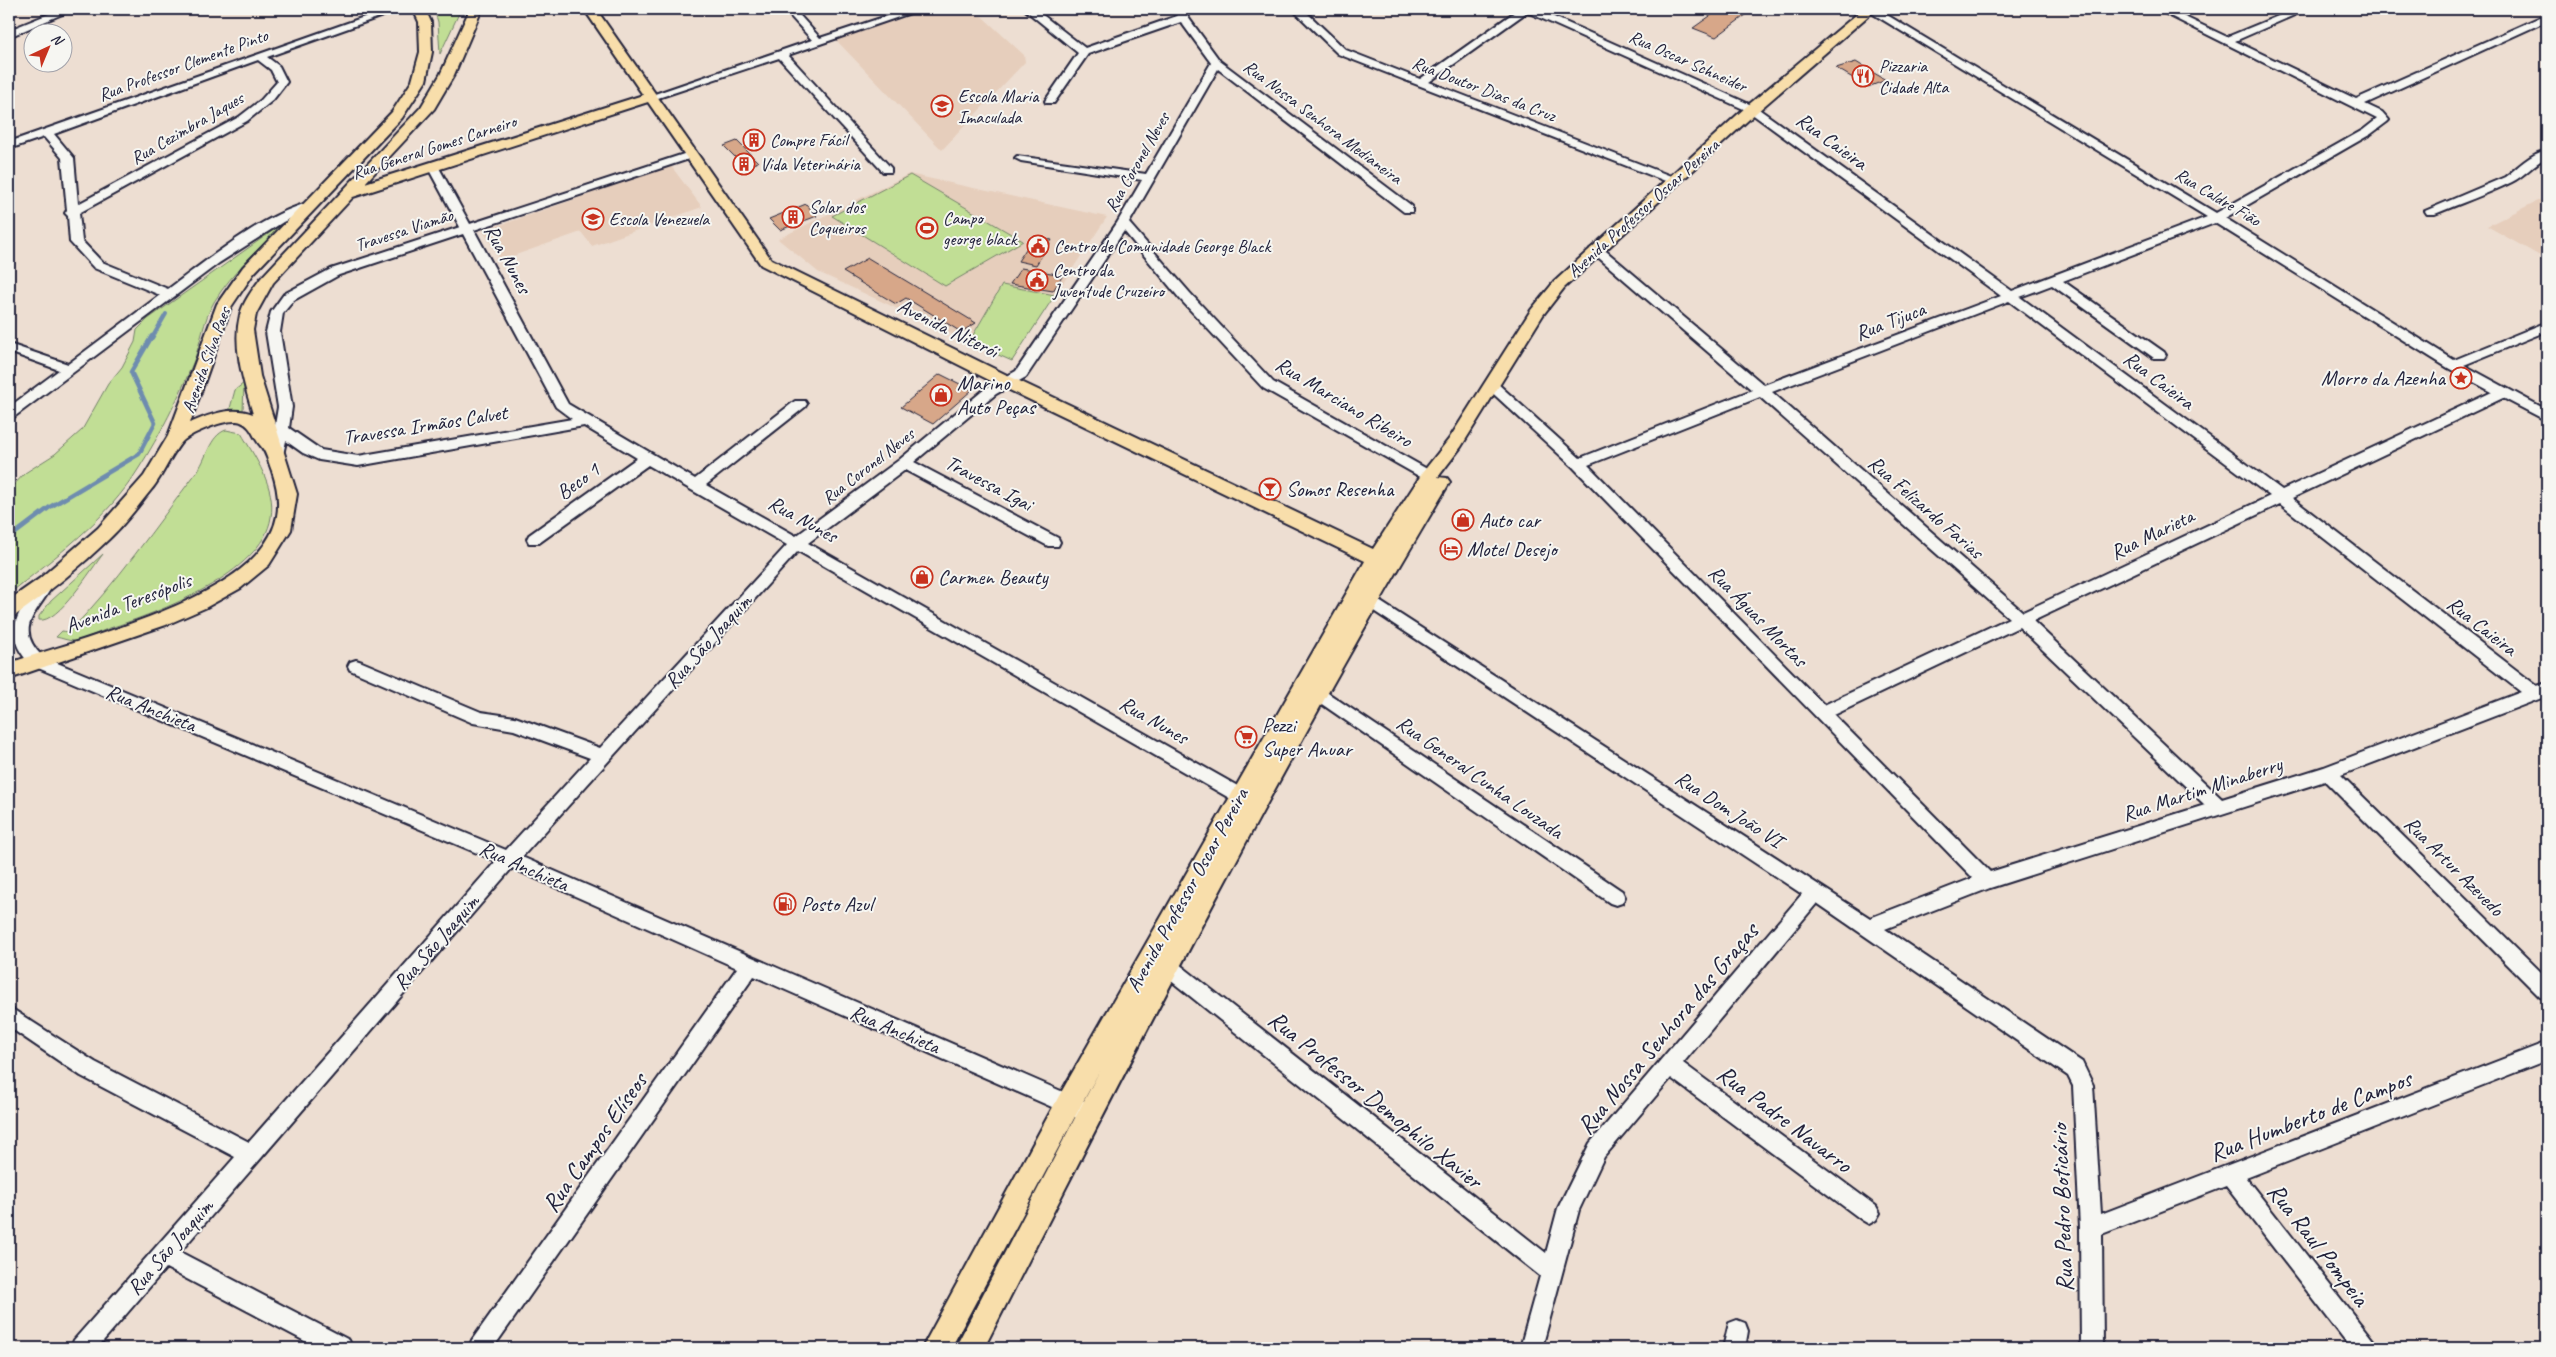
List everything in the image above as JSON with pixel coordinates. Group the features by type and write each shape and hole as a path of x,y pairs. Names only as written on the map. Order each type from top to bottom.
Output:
{"main road":[{"name":"Avenida Silva Paes","path":"46,584 104,533 150,480 177,436 223,307 248,270 398,115 418,81 426,52 424,22 419,9"},
{"name":"Avenida Silva Paes","path":"277,456 251,376 244,340 247,315 266,281 427,109 447,75 476,9"},
{"name":"Avenida Niterói","path":"590,9 766,262 1007,382 1383,562"},
{"name":"Avenida Professor Oscar Pereira","path":"969,1348 1079,1109 1429,476 1456,443 1537,313 1559,285 1596,249 1752,109 1870,9"},
{"name":"Rua General Gomes Carneiro","path":"308,207 651,97"},
{"path":"177,436 221,417 246,418 254,422 277,456"},
{"name":"Avenida Professor Oscar Pereira","path":"1383,562 1444,476 1456,443"},
{"name":"Avenida Teresópolis","path":"9,671 161,620 198,604 234,583 261,560 280,537 287,514 288,494 277,456"},
{"path":"9,610 46,584"},
{"name":"Avenida Professor Oscar Pereira","path":"936,1348 1167,966 1249,800 1319,693 1362,596"}],"street":[{"path":"9,34 69,9"},
{"name":"Rua Professor Clemente Pinto","path":"9,146 259,56 398,9"},
{"path":"789,9 818,41"},
{"name":"Rua General Gomes Carneiro","path":"651,97 917,9"},
{"path":"1029,9 1084,52"},
{"name":"Rua Doutor Dias da Cruz","path":"1297,9 1342,52 1672,180"},
{"path":"1421,83 1526,9"},
{"name":"Rua Oscar Schneider","path":"1526,9 1752,109"},
{"name":"Rua Caldre Fião","path":"1870,9 2216,218 2453,365 2547,416"},
{"path":"2161,9 2355,104 2547,17"},
{"path":"2226,41 2303,9"},
{"path":"1050,100 1084,52 1181,13 1216,63"},
{"path":"781,54 887,170"},
{"name":"Rua Cezimbra Jaques","path":"71,213 243,120 260,107 274,95 282,82 275,68 259,56"},
{"name":"Rua Coronel Neves","path":"798,542 904,463 990,391 1007,382 1029,365 1123,223 1216,63"},
{"name":"Rua Nossa Senhora Medianeira","path":"1216,63 1408,209"},
{"name":"Rua Tijuca","path":"1578,464 1762,391 2216,218 2368,132 2383,120 2378,114 2355,104"},
{"name":"Rua Caieira","path":"1752,109 2011,296 2541,691"},
{"path":"47,133 68,158 71,213 76,242 98,265 170,294"},
{"path":"2431,211 2509,179 2521,171 2527,164 2547,153"},
{"name":"Travessa Viamão","path":"277,456 285,407 273,332 277,312 289,297 302,288 335,272 691,155"},
{"path":"1021,158 1149,178"},
{"name":"Rua Nunes","path":"434,168 563,407 647,458 798,542 1249,800"},
{"name":"Rua General Gomes Carneiro","path":"9,414 216,260 279,219 308,207"},
{"name":"Rua Marciano Ribeiro","path":"1123,223 1185,296 1268,385 1429,476"},
{"name":"Rua Felizardo Farias","path":"1596,249 1762,391 2022,620 2219,807"},
{"path":"2053,280 2159,355"},
{"path":"2453,365 2547,326"},
{"path":"9,348 70,369"},
{"name":"Rua Águas Mortas","path":"1492,386 1578,464 1987,881"},
{"name":"Rua Marieta","path":"1822,713 2502,393"},
{"path":"696,485 800,404"},
{"name":"Travessa Irmãos Calvet","path":"281,429 304,449 330,460 358,461 584,420"},
{"name":"Beco 1","path":"534,539 647,458"},
{"name":"Travessa Igai","path":"904,463 1053,542"},
{"name":"Rua São Joaquim","path":"82,1348 509,859 798,542"},
{"path":"36,661 23,646 20,634 27,612 46,584"},
{"name":"Rua Dom João VI","path":"1362,596 1868,927 2075,1069"},
{"name":"Rua Anchieta","path":"36,661 509,859 1079,1109"},
{"path":"356,666 479,718 515,724 603,756"},
{"name":"Rua Martim Minaberry","path":"1868,927 1987,881 2328,773 2541,691"},
{"name":"Rua General Cunha Louzada","path":"1319,693 1616,898"},
{"name":"Rua Artur Azevedo","path":"2328,773 2547,991"},
{"name":"Rua Nossa Senhora das Graças","path":"1531,1348 1569,1208 1598,1150 1814,893"},
{"name":"Rua Campos Elíseos","path":"480,1348 750,966"},
{"name":"Rua Professor Demophilo Xavier","path":"1167,966 1552,1272"},
{"path":"9,1016 88,1069 251,1154"},
{"name":"Rua Humberto de Campos","path":"2091,1228 2547,1051"},
{"name":"Rua Padre Navarro","path":"1670,1065 1869,1213"},
{"name":"Rua Pedro Boticário","path":"2075,1069 2083,1085 2091,1228 2092,1348"},
{"name":"Rua Raul Pompeia","path":"2230,1174 2365,1348"},
{"path":"163,1255 341,1348"}],"shaded area":[{"name":"Escola Maria Imaculada","path":"930,9 974,9 1024,55 1025,62 942,150 836,40"},
{"name":"Escola Venezuela","path":"671,166 702,207 592,246 581,232 501,260 483,231"},
{"path":"909,174 1107,217 1055,295 1002,285 969,342 818,272 778,239"},
{"path":"2547,196 2547,260 2487,226"}],"green space":[{"path":"434,9 461,9 440,54 438,22"},
{"name":"Campo george black","path":"910,175 1023,241 945,286 832,216"},
{"path":"285,222 238,270 214,302 207,317 193,363 175,403 154,443 126,487 80,536 9,594 9,490 25,473 55,454 82,430 108,384 122,367 135,342 137,330 148,319"},
{"path":"1002,285 1055,295 1012,361 969,342"},
{"path":"244,383 243,411 229,412 235,390"},
{"path":"226,430 241,433 267,484 272,506 271,517 264,538 249,556 229,573 179,601 79,640 72,641 56,637 62,631 69,632 103,594 135,555 196,473 216,437"},
{"path":"103,554 65,605 47,619 39,620 39,616 51,601"}],"building":[{"path":"1720,9 1754,9 1716,37 1693,28"},
{"name":"Pizzaria Cidade Alta","path":"1856,62 1886,80 1868,87 1836,68"},
{"path":"737,141 758,162 745,167 724,146"},
{"name":"Solar dos Coqueiros","path":"806,204 817,216 780,230 769,219"},
{"name":"Centro de Comunidade George Black","path":"1034,237 1052,240 1036,265 1018,261"},
{"path":"868,258 976,323 961,332 906,298 896,304 843,272"},
{"name":"Centro da Juventude Cruzeiro","path":"1021,268 1063,275 1053,291 1010,284"},
{"name":"Marino Auto Peças","path":"940,374 972,390 933,424 901,407"}],"waterway":[{"path":"152,338 166,314"},
{"path":"9,538 50,507 139,454 155,423 131,372 152,336"}],"place":[{"name":"Pizzaria Cidade Alta","path":"1863,76"},
{"name":"Escola Maria Imaculada","path":"942,106"},
{"name":"Compre Fácil","path":"754,140"},
{"name":"Vida Veterinária","path":"744,164"},
{"name":"Solar dos Coqueiros","path":"793,217"},
{"name":"Escola Venezuela","path":"593,219"},
{"name":"Campo george black","path":"927,228"},
{"name":"Centro de Comunidade George Black","path":"1038,246"},
{"name":"Centro da Juventude Cruzeiro","path":"1037,280"},
{"name":"Morro da Azenha","path":"2461,378"},
{"name":"Marino Auto Peças","path":"941,395"},
{"name":"Somos Resenha","path":"1270,489"},
{"name":"Auto car","path":"1463,520"},
{"name":"Motel Desejo","path":"1451,549"},
{"name":"Carmen Beauty","path":"922,577"},
{"name":"Pezzi Super Anuar","path":"1246,737"},
{"name":"Posto Azul","path":"785,904"}]}
